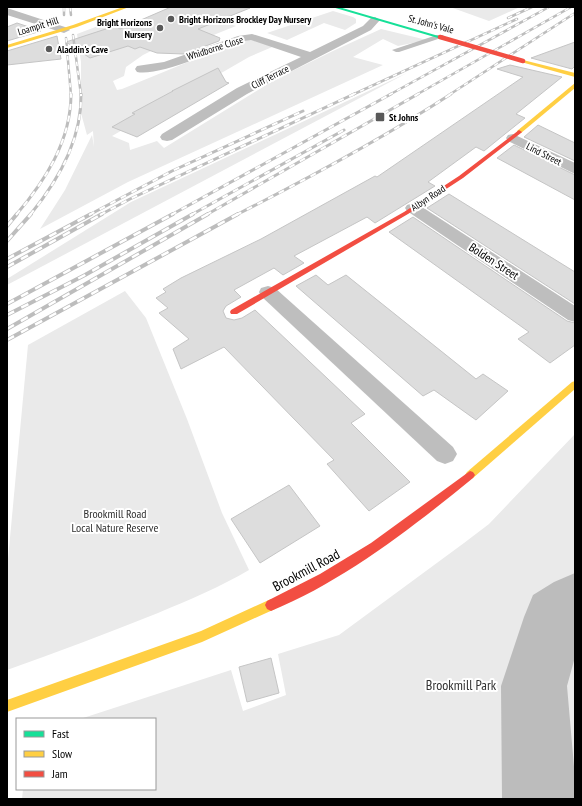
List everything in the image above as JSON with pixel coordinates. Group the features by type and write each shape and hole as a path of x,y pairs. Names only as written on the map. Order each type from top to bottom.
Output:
{"main road":[{"name":"Loampit Hill","path":"7,47 64,30 127,7"},
{"name":"St. John's Vale","path":"334,7 375,20 575,75"},
{"name":"Albyn Road","path":"234,312 413,208 460,177 513,138 575,85"},
{"name":"Brookmill Road","path":"7,706 202,636 284,599 348,564 405,525 468,476 575,384"}],"street":[{"path":"358,14 376,7"},
{"path":"7,11 64,30"},
{"name":"Cliff Terrace","path":"167,137 242,91 367,28 375,20"},
{"name":"Whidborne Close","path":"141,69 166,64 242,38 252,37 311,56"},
{"name":"Lind Street","path":"513,138 575,169"},
{"name":"Bolden Street","path":"413,208 575,315"},
{"path":"268,292 445,454"}],"lane":[{"path":"396,50 440,37"}],"green space":[{"path":"450,7 520,7 489,21"},
{"path":"333,11 353,17 356,19 356,23 345,30 324,23 287,40 267,33"},
{"path":"211,18 236,26 181,48 161,46 143,55 126,67 124,76 113,81 117,90 210,53 253,38 277,45 249,57 112,136 129,143 130,150 157,141 164,148 276,79 381,29 427,40 398,46 383,39 353,57 383,65 128,182 40,229 65,190 92,135 94,147 93,131 87,135 81,113 81,62 77,34 114,20 161,36"},
{"path":"407,73 7,285 7,279 131,202"},
{"name":"Brookmill Road Local Nature Reserve","path":"125,291 146,318 187,419 222,513 249,570 216,588 158,613 7,670 7,570 28,345"},
{"name":"Brookmill Park","path":"575,434 575,799 22,799 23,790 156,790 156,718 83,718 231,670 243,711 286,695 278,654 339,635 489,524"}],"building":[{"path":"171,7 250,8 198,29 220,38 219,41 184,54 157,53 140,47 135,49 128,46 90,58 66,42 115,26 120,29"},
{"path":"17,23 41,31 7,41 7,27"},
{"path":"57,36 61,59 7,65 7,51"},
{"path":"575,42 575,66 572,69 531,58"},
{"path":"510,65 562,77 516,114 525,118 484,151 476,147 428,182 435,186 375,223 367,217 294,256 304,263 283,275 274,268 234,290 241,297 226,306 223,311 226,318 234,320 242,318 255,310 365,414 351,423 410,482 369,511 327,464 334,460 224,347 181,369 173,349 189,339 159,313 168,308 156,298 166,292 163,289 181,278 261,239 375,176 377,177 523,77 497,69"},
{"path":"218,68 226,82 229,83 137,137 112,127 135,114 132,113"},
{"path":"538,125 575,143 575,161 524,137"},
{"path":"514,145 575,175 575,200 497,158"},
{"path":"449,194 575,272 575,304 427,208"},
{"path":"413,217 567,321 575,323 575,345 550,363 518,339 529,332 389,232"},
{"path":"316,275 328,285 346,275 476,379 483,374 508,391 476,420 434,390 423,396 296,286"},
{"path":"289,485 320,526 260,563 231,519"},
{"path":"271,658 279,693 247,702 239,667"}],"waterway":[{"path":"539,799 534,686 555,617 575,603"}],"railway":[{"path":"64,7 64,15"},
{"path":"70,7 71,15"},
{"path":"508,18 532,7"},
{"path":"389,95 549,7"},
{"path":"416,95 571,7"},
{"path":"449,95 575,13"},
{"path":"352,95 517,19"},
{"path":"73,35 81,95"},
{"path":"66,38 71,95"},
{"path":"100,215 130,199 354,94"},
{"path":"171,215 391,94"},
{"path":"206,215 418,94"},
{"path":"236,215 345,158 399,127 451,94"},
{"path":"16,215 27,202 46,174 61,144 70,111 71,95"},
{"path":"30,215 59,174 73,144 80,111 81,95"},
{"path":"89,215 172,171 303,111"},
{"path":"191,215 344,130"},
{"path":"7,226 17,214"},
{"path":"7,241 31,214"},
{"path":"7,259 91,214"},
{"path":"7,267 102,214"},
{"path":"7,304 173,214"},
{"path":"7,315 85,275 193,214"},
{"path":"7,329 208,214"},
{"path":"7,340 238,214"}],"traffic: fast":[{"path":"334,7 440,37"}],"traffic: slow":[{"path":"7,47 75,26 127,7"},
{"path":"523,61 575,75"},
{"path":"519,132 575,85"},
{"path":"470,475 575,384"},
{"path":"7,706 202,636 271,605"}],"traffic: jam":[{"path":"440,37 523,61"},
{"path":"234,312 406,213 461,177 519,132"},
{"path":"271,605 350,563 423,512 470,475"}],"place":[{"name":"Bright Horizons Brockley Day Nursery","path":"171,19"},
{"name":"Bright Horizons Nursery","path":"160,28"},
{"name":"Aladdin's Cave","path":"49,49"},
{"name":"St Johns","path":"380,117"}]}
